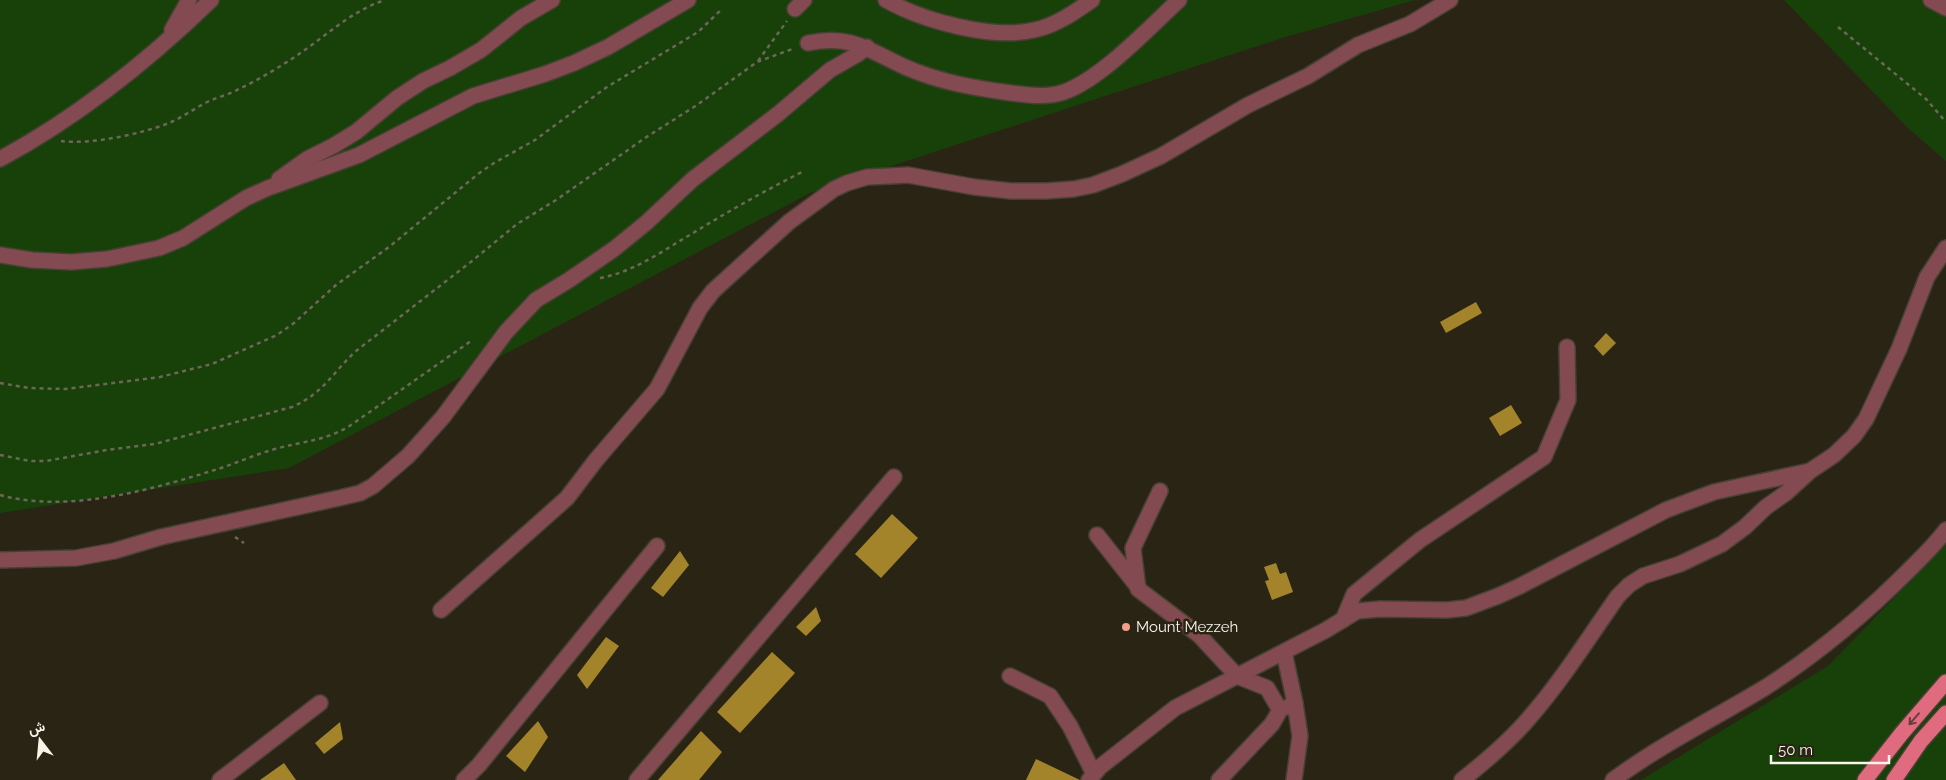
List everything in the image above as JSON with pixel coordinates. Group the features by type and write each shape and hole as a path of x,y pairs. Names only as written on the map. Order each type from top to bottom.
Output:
{"main road":[{"path":"1866,780 1902,733 1946,682"},
{"path":"1894,780 1921,741 1946,713"}],"street":[{"path":"167,38 189,0"},
{"path":"0,159 44,134 128,72 211,0"},
{"path":"268,188 308,159 356,132 397,98 423,81 481,50 520,18 552,0"},
{"path":"0,255 32,260 71,262 107,259 159,248 184,238 241,201 268,188 359,155 473,96 574,63 608,47 688,0"},
{"path":"886,0 910,12 960,26 989,31 1022,32 1036,30 1070,14 1092,0"},
{"path":"808,43 836,40 867,47 907,68 953,84 1003,92 1049,95 1077,86 1099,72 1179,0"},
{"path":"441,610 567,498 596,460 658,389 700,308 712,291 789,222 834,189 867,177 908,175 974,187 1011,190 1046,191 1074,189 1093,185 1161,156 1248,104 1308,76 1358,45 1410,24 1450,0"},
{"path":"1931,0 1946,8"},
{"path":"0,560 76,558 114,551 161,538 360,493 373,486 408,456 443,417 506,332 536,300 614,249 646,223 693,179 778,114 830,70 867,47"},
{"path":"1462,780 1507,742 1530,718 1557,684 1618,596 1628,585 1643,576 1680,564 1722,544 1745,528 1766,507 1834,455 1854,436 1866,419 1898,349 1927,277 1946,248"},
{"path":"1343,620 1354,594 1420,540 1544,457 1568,400 1567,347"},
{"path":"1010,676 1050,696 1070,726 1091,777 1100,767 1175,708 1284,652 1357,611 1380,609 1448,610 1466,608 1520,586 1666,510 1714,492 1810,472"},
{"path":"637,780 894,477"},
{"path":"1138,589 1133,548 1160,491"},
{"path":"1614,780 1672,740 1764,688 1801,664 1856,620 1895,584 1946,530"},
{"path":"1097,535 1138,589 1199,635 1238,676 1267,688 1280,710"},
{"path":"464,780 480,766 657,546"},
{"path":"1284,652 1300,736 1294,780"},
{"path":"220,780 320,703"},
{"path":"1219,780 1272,724 1280,710 1295,704"}],"path":[{"path":"44,134 56,141 72,143 151,129 170,122 210,100 237,90 300,53 357,12 369,5 385,0"},
{"path":"0,455 30,461 46,460 155,444 292,407 307,400 319,391 356,351 517,224 556,200 645,138 698,105 757,62 770,47 800,4"},
{"path":"0,383 30,388 65,389 160,377 212,364 277,335 294,323 336,285 389,247 478,174 535,140 608,88 698,32 722,9"},
{"path":"1838,26 1926,99 1946,122"},
{"path":"757,62 808,43"},
{"path":"596,279 629,268 663,253 707,225 804,171"},
{"path":"0,496 44,503 102,498 140,490 221,468 276,448 323,439 337,434 471,341"}],"green space":[{"path":"0,0 1415,0 1282,38 812,192 289,468 0,513"},
{"path":"1784,0 1946,0 1946,161 1909,129"},
{"path":"1946,544 1946,780 1641,780 1828,666"}],"building":[{"path":"1476,302 1482,313 1446,333 1440,322"},
{"path":"1606,333 1616,343 1603,356 1594,346"},
{"path":"1511,405 1522,423 1500,436 1489,418"},
{"path":"892,514 918,538 881,578 855,554"},
{"path":"680,551 689,565 663,597 651,588"},
{"path":"1276,563 1280,574 1286,572 1293,592 1272,600 1265,581 1269,580 1264,567"},
{"path":"816,607 821,621 806,636 796,627"},
{"path":"606,637 619,646 587,689 577,675"},
{"path":"772,652 795,673 740,733 717,712"},
{"path":"538,721 548,737 525,772 506,756"},
{"path":"340,722 343,739 324,754 315,743"},
{"path":"701,731 722,752 699,780 658,780"},
{"path":"1036,759 1080,780 1026,780"},
{"path":"284,763 296,780 260,780"}],"place":[{"name":"Mount Mezzeh","path":"1126,627"}]}
